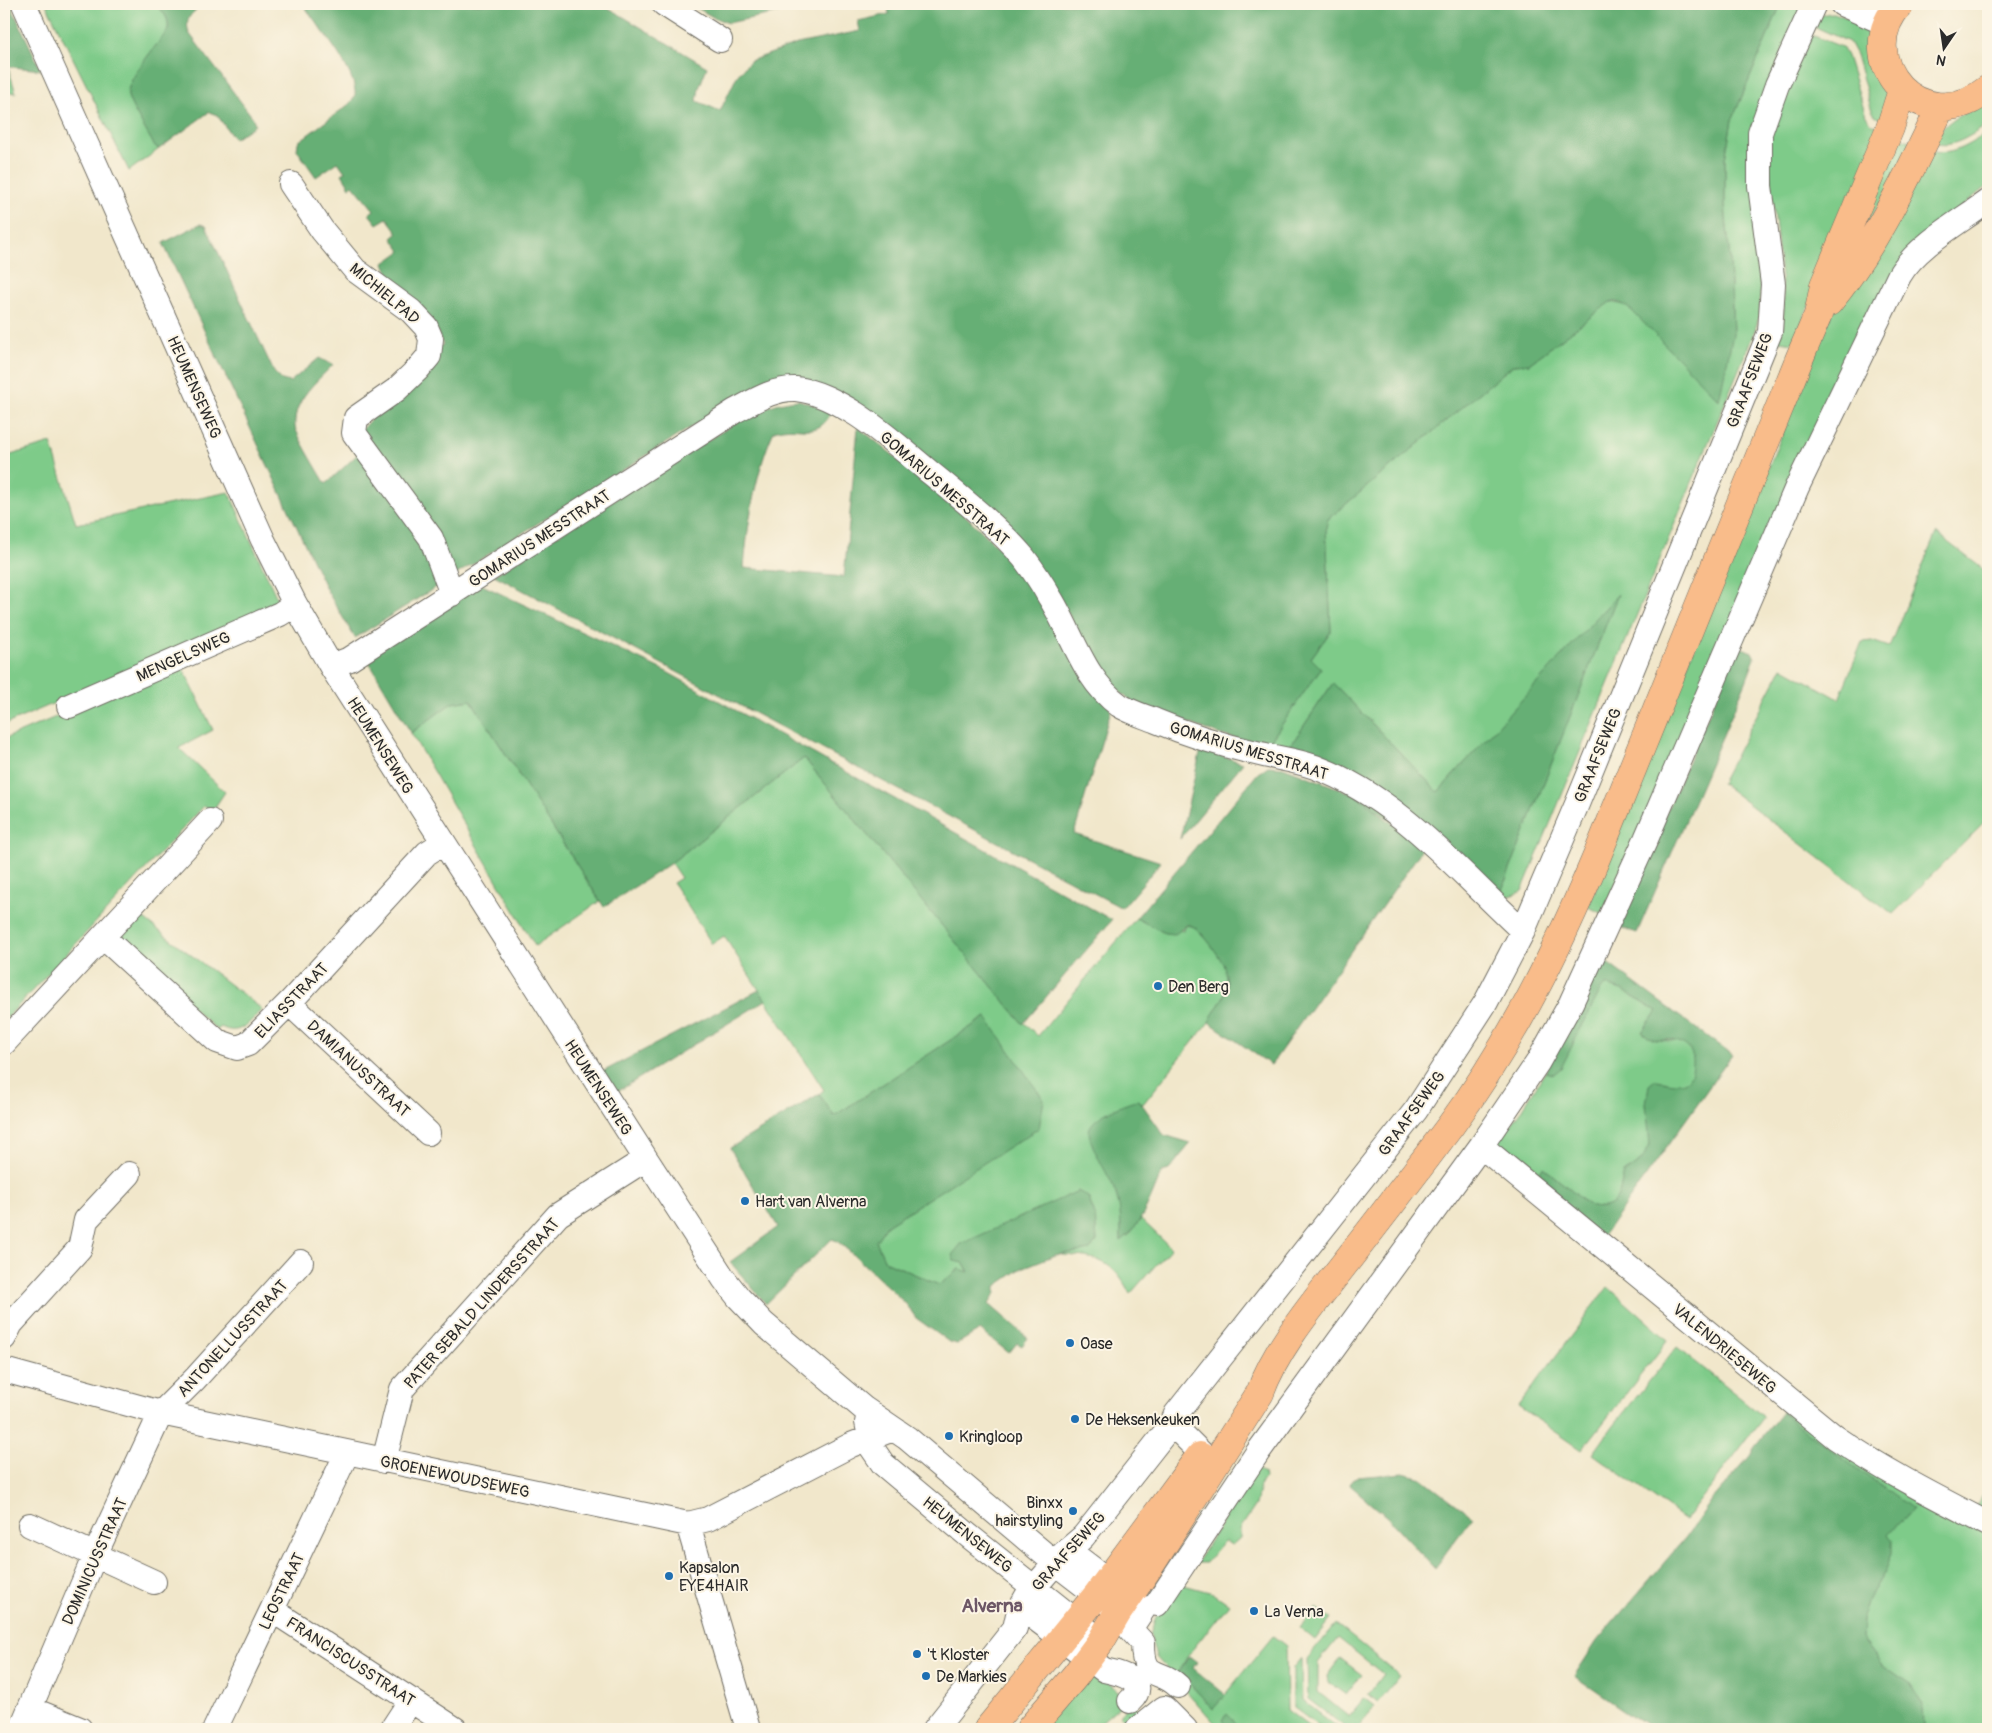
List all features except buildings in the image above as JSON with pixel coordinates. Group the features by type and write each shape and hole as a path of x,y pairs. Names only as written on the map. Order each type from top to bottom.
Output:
{"main road":[{"path":"1894,14 1883,41 1885,59 1891,76 1902,90 1914,99 1941,107 1959,105 1976,99 1988,89"},
{"path":"1030,1729 1095,1650 1129,1601 1260,1393 1267,1374 1330,1283 1452,1124 1510,1035 1542,977 1570,920 1597,856 1788,384 1818,315 1824,285 1890,128 1902,90"},
{"path":"1818,315 1838,291 1884,220 1941,107"},
{"path":"988,1729 1069,1630 1129,1601 1202,1454 1249,1387 1267,1374"}],"street":[{"name":"HEUMENSEWEG","path":"24,4 263,540 294,604 443,843 724,1279 764,1324 863,1408 907,1438 1055,1555 1129,1601"},
{"path":"664,4 720,40"},
{"name":"GRAAFSEWEG","path":"935,1729 1015,1628 1028,1583 1055,1555 1083,1537 1172,1424 1176,1414 1416,1110 1486,1002 1523,931 1577,804 1770,332 1773,284 1760,186 1760,133 1777,85 1814,4"},
{"path":"1842,4 1894,14"},
{"name":"MICHIELPAD","path":"291,184 322,230 355,270 411,311 426,327 431,339 429,356 396,390 356,418 354,433 431,538 452,594"},
{"path":"1130,1701 1136,1696 1137,1691 1134,1682 1143,1643 1130,1629 1129,1601 1258,1452 1481,1146 1538,1062 1571,1003 1591,960 1646,839 1797,487 1900,276 1910,260 1922,249 1988,201"},
{"name":"GOMARIUS MESSTRAAT","path":"331,666 350,659 735,411 764,396 783,390 798,389 831,400 858,415 954,492 1018,552 1050,597 1093,678 1105,694 1121,707 1192,736 1259,754 1286,758 1315,767 1367,793 1435,846 1523,931"},
{"name":"MENGELSWEG","path":"69,706 280,614 294,604"},
{"path":"4,1043 210,821"},
{"name":"ELIASSTRAAT","path":"102,937 217,1041 237,1048 248,1044 289,1003 428,852 443,843"},
{"name":"DAMIANUSSTRAAT","path":"289,1003 428,1132"},
{"name":"VALENDRIESEWEG","path":"1481,1146 1835,1437 1858,1453 1903,1479 1988,1524"},
{"name":"PATER SEBALD LINDERSSTRAAT","path":"384,1461 402,1389 558,1215 646,1159"},
{"path":"4,1338 11,1324 80,1248 86,1220 129,1174"},
{"name":"ANTONELLUSSTRAAT","path":"161,1413 195,1379 301,1262"},
{"name":"GROENEWOUDSEWEG","path":"4,1370 161,1413 688,1524 708,1519 851,1445 893,1429"},
{"name":"HEUMENSEWEG","path":"863,1408 872,1448 883,1464 1028,1583 1069,1630 1095,1650 1104,1670 1117,1672 1137,1669"},
{"name":"DOMINICUSSTRAAT","path":"25,1722 95,1555 161,1413"},
{"path":"1172,1424 1202,1454"},
{"path":"1231,1439 1258,1452"},
{"name":"LEOSTRAAT","path":"215,1729 347,1453"},
{"path":"688,1524 748,1729"},
{"path":"30,1525 154,1582"},
{"path":"1020,1607 1069,1630"},
{"name":"FRANCISCUSSTRAAT","path":"272,1610 455,1729"},
{"path":"1137,1669 1168,1678 1178,1686"},
{"path":"392,1729 411,1700"},
{"path":"1138,1729 1164,1708 1185,1729"},
{"path":"4,1720 80,1729"}],"green space":[{"path":"4,4 10,4 41,70 4,66"},
{"path":"46,4 154,4 167,18 168,31 150,53 128,89 128,96 132,106 154,145 159,149 129,171"},
{"path":"154,4 203,4 188,19 189,33 253,118 255,125 234,139 217,115 209,112 159,149 154,145 129,101 128,89 137,72 168,30 167,18"},
{"path":"303,4 602,4 707,67 699,88 697,101 720,111 737,76 750,61 797,44 860,31 858,21 889,14 887,4 1781,4 1732,120 1725,159 1725,206 1730,260 1733,334 1719,400 1632,311 1616,302 1610,302 1529,364 1513,365 1328,519 1326,527 1331,631 1311,658 1321,668 1267,746 1221,735 1132,702 1101,676 1059,596 831,389 725,406 355,638 326,589 163,243 200,224 206,226 274,372 282,380 290,382 319,358 333,365 307,392 295,417 296,430 326,484 360,452 355,437 431,350 443,345 437,332 399,296 384,263 401,251 392,238 398,233 387,218 377,224 369,214 374,210 353,185 350,187 342,174 345,172 338,162 316,177 297,150 298,142 348,105 355,93 353,81 341,58"},
{"path":"690,4 794,4 792,10 728,23"},
{"path":"1781,4 1803,4 1760,105 1760,314 1754,333 1522,891 1514,895 1503,896 1500,895 1617,596 1438,792 1333,683 1288,749 1267,746 1321,668 1311,658 1331,631 1326,526 1328,519 1513,365 1529,364 1610,302 1625,305 1632,311 1733,334 1730,260 1725,206 1725,159 1732,120"},
{"path":"1834,13 1869,26 1874,37 1888,96 1885,122 1875,116 1871,108 1856,55 1849,42 1813,26 1821,16"},
{"path":"1814,36 1842,47 1847,56 1866,116 1871,123 1884,130 1793,343 1779,341 1783,326 1784,305 1768,152 1768,132 1805,40"},
{"path":"4,55 16,93 4,91"},
{"path":"1988,104 1988,125 1961,141 1946,145 1931,142 1944,127 1956,118"},
{"path":"1988,133 1988,185 1911,248 1602,913 1588,907 1832,313 1927,150 1944,153 1952,151 1966,146"},
{"path":"1895,135 1916,144 1831,283"},
{"path":"799,400 832,411 821,426 814,429 792,428 774,431 767,447 753,498 744,568 844,577 858,427 949,500 1015,563 1111,710 1074,834 1161,862 1122,908 494,575 745,417 778,403"},
{"path":"51,443 76,524 229,492 280,605 4,725 4,457"},
{"path":"1936,533 1988,573 1988,819 1893,914 1721,783 1782,667 1839,699 1862,642 1872,641 1889,647"},
{"path":"480,584 667,672 1112,920 1023,1024 804,758 671,863 604,907 471,700 452,703 411,733 366,657"},
{"path":"1618,594 1500,895 1288,749 1333,683 1438,792"},
{"path":"1738,646 1752,652 1755,658 1746,682 1637,933 1617,926"},
{"path":"181,664 213,730 179,748 225,792 213,810 204,806 4,1021 4,739"},
{"path":"471,700 600,901 535,946 411,733 452,703"},
{"path":"1201,749 1243,763 1180,839"},
{"path":"804,758 1014,1013 1038,1036 1136,918 1165,933 1183,930 1187,925 1195,927 1213,946 1224,965 1227,984 1223,998 1209,1022 1143,1104 1139,1100 1113,1186 1121,1209 1121,1240 1129,1235 1141,1219 1171,1248 1130,1294 1117,1274 1103,1262 1085,1257 1062,1255 1090,1250 1097,1241 1095,1215 1088,1197 964,1263 969,1273 959,1269 939,1285 885,1261 876,1241 887,1225 1038,1128 986,1017 834,1116 819,1094 824,1090 724,936 712,944 673,883 681,878 671,863"},
{"path":"1268,766 1283,767 1356,795 1422,847 1419,854 1271,1065 1209,1022 1223,999 1227,981 1221,960 1202,934 1187,925 1175,934 1165,933 1136,918 1258,773"},
{"path":"136,913 262,1009 244,1027 228,1030 221,1027 217,1030 127,948 124,929"},
{"path":"1602,959 1732,1055 1601,1239 1531,1182 1543,1167 1591,1207 1600,1208 1612,1204 1621,1188 1624,1173 1642,1160 1650,1145 1646,1103 1649,1085 1655,1080 1677,1083 1686,1081 1690,1077 1693,1065 1692,1055 1687,1047 1677,1041 1654,1039 1642,1032 1657,1011 1622,990 1606,985 1601,989 1561,1068 1554,1074 1545,1072"},
{"path":"1606,985 1622,990 1657,1011 1642,1032 1663,1041 1678,1042 1687,1046 1694,1059 1694,1069 1686,1082 1677,1084 1663,1081 1649,1132 1650,1145 1647,1153 1642,1160 1624,1173 1621,1188 1612,1204 1600,1208 1591,1207 1543,1167 1531,1182 1492,1149 1520,1113 1545,1072 1554,1074 1601,989"},
{"path":"759,990 766,1000 615,1093 602,1072"},
{"path":"986,1017 1044,1100 1039,1128 887,1225 876,1241 885,1261 939,1285 959,1269 969,1272 964,1263 954,1261 952,1255 961,1244 1078,1191 1088,1197 1095,1215 1097,1241 1090,1250 1055,1255 1022,1268 996,1286 996,1293 989,1304 1028,1338 1022,1346 1017,1343 1009,1353 980,1330 957,1344 949,1342 916,1318 906,1304 855,1256 832,1239 766,1304 730,1262 778,1227 730,1148 819,1094 834,1116"},
{"path":"1139,1100 1164,1135 1191,1143 1169,1170 1162,1172 1141,1218 1121,1241 1118,1201 1111,1182 1095,1151 1089,1131 1091,1125 1102,1115"},
{"path":"1608,1287 1668,1340 1582,1450 1518,1406"},
{"path":"1677,1347 1764,1417 1685,1520 1593,1454 1613,1426"},
{"path":"1783,1411 1988,1532 1988,1729 1924,1729 1923,1704 1910,1685 1883,1666 1861,1638 1862,1619 1869,1598 1884,1573"},
{"path":"1783,1411 1786,1417 1912,1509 1888,1535 1892,1541 1892,1554 1884,1573 1869,1598 1862,1619 1861,1638 1883,1666 1910,1685 1923,1704 1924,1729 1651,1729 1574,1676 1597,1641 1686,1537 1712,1500 1749,1457 1754,1447"},
{"path":"1257,1469 1264,1473 1265,1478 1261,1481 1256,1505 1240,1529 1240,1538 1232,1545 1224,1541 1206,1563 1196,1563"},
{"path":"1403,1473 1422,1478 1473,1517 1434,1568 1387,1517 1350,1485 1352,1479 1356,1477"},
{"path":"1988,1487 1988,1515 1974,1508"},
{"path":"1184,1585 1213,1593 1229,1604 1188,1655 1179,1672 1213,1709 1273,1636 1286,1646 1287,1710 1312,1729 1242,1729 1227,1714 1222,1720 1231,1729 1220,1729 1156,1657 1150,1635 1155,1619 1177,1588"},
{"path":"1316,1608 1331,1619 1315,1640 1300,1628"},
{"path":"1336,1624 1400,1676 1379,1702 1368,1694 1383,1674 1338,1638 1318,1663 1318,1692 1349,1717 1365,1698 1375,1706 1357,1729 1348,1729 1308,1699 1307,1659"},
{"path":"1189,1656 1197,1662 1193,1668 1226,1695 1213,1709 1179,1672"},
{"path":"1301,1658 1302,1700 1340,1729 1322,1729 1293,1707 1293,1668"},
{"path":"1340,1658 1362,1675 1346,1695 1328,1682 1327,1676"},
{"path":"1091,1669 1128,1699 1093,1729 1040,1729"},
{"path":"1132,1703 1139,1709 1133,1714 1138,1721 1130,1727 1119,1715"},
{"path":"1227,1714 1242,1729 1231,1729 1222,1720"}],"place":[{"name":"Den Berg","path":"1158,986"},
{"name":"Hart van Alverna","path":"745,1201"},
{"name":"Oase","path":"1070,1343"},
{"name":"De Heksenkeuken","path":"1075,1419"},
{"name":"Kringloop","path":"949,1436"},
{"name":"Binxx hairstyling","path":"1073,1511"},
{"name":"Kapsalon EYE4HAIR","path":"669,1576"},
{"name":"La Verna","path":"1254,1611"},
{"name":"'t Kloster","path":"917,1654"},
{"name":"De Markies","path":"926,1676"}],"district":[{"name":"Alverna","path":"992,1605"}]}
